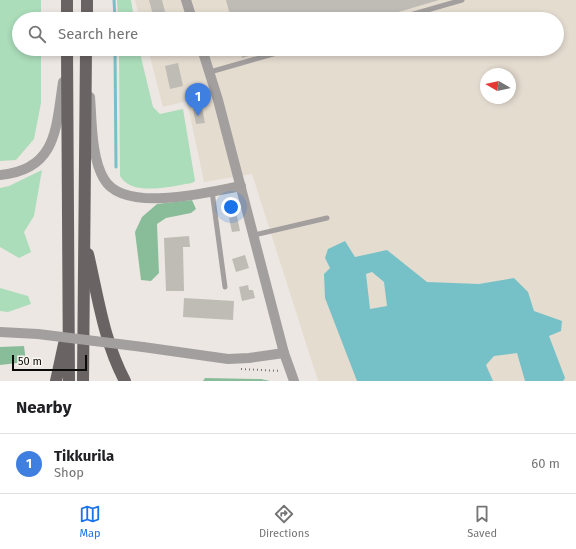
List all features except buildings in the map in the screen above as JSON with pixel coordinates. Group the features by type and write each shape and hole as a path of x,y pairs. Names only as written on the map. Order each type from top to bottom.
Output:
{"main road":[{"path":"67,12 68,0"},
{"path":"87,0 87,12"},
{"path":"67,56 69,381"},
{"path":"83,381 83,230 86,56"},
{"path":"83,230 102,318 115,361 125,381"},
{"path":"56,381 68,321"}],"street":[{"path":"186,0 190,12"},
{"path":"0,175 14,174 38,163 55,135 67,56"},
{"path":"86,56 95,149 104,179 113,188 126,196 151,199 241,186"},
{"path":"204,56 241,186 284,353 294,381"},
{"path":"0,332 38,334 228,359 249,358 284,353"}],"lane":[{"path":"420,12 462,0"},
{"path":"210,72 266,56"},
{"path":"212,191 225,287"},
{"path":"254,235 327,218"}],"shaded area":[{"path":"135,0 576,0 576,381 318,381 252,174 204,182 187,101 163,107 150,56 564,56 564,12 138,12"}],"green space":[{"path":"0,0 41,0 41,12 12,12 12,56 41,56 41,103 34,139 16,160 0,161"},
{"path":"117,0 131,0 133,12 118,12"},
{"path":"119,56 141,56 153,107 160,114 183,109 195,181 192,183 164,188 143,188 126,182 120,176"},
{"path":"42,170 34,216 24,232 31,252 19,258 0,247 0,188 9,186"},
{"path":"192,200 196,209 191,213 166,218 157,224 159,273 151,281 141,280 135,232 142,217 157,204"},
{"path":"0,288 28,296 31,304 8,312 0,311"},
{"path":"24,346 26,362 0,365 0,347"},
{"path":"205,378 261,379 270,381 203,381"}],"water":[{"path":"345,241 355,257 387,250 427,282 479,284 514,278 528,292 534,311 562,321 561,331 549,336 565,378 563,381 525,381 517,353 494,356 486,365 493,381 357,381 325,298 324,274 330,268 325,258 328,249","holes":["372,272 384,282 387,306 370,309 366,274"]}],"waterway":[{"path":"114,0 115,12"},
{"path":"115,56 116,167"}],"place":[{"name":"Tikkurila","path":"198,116"}]}
